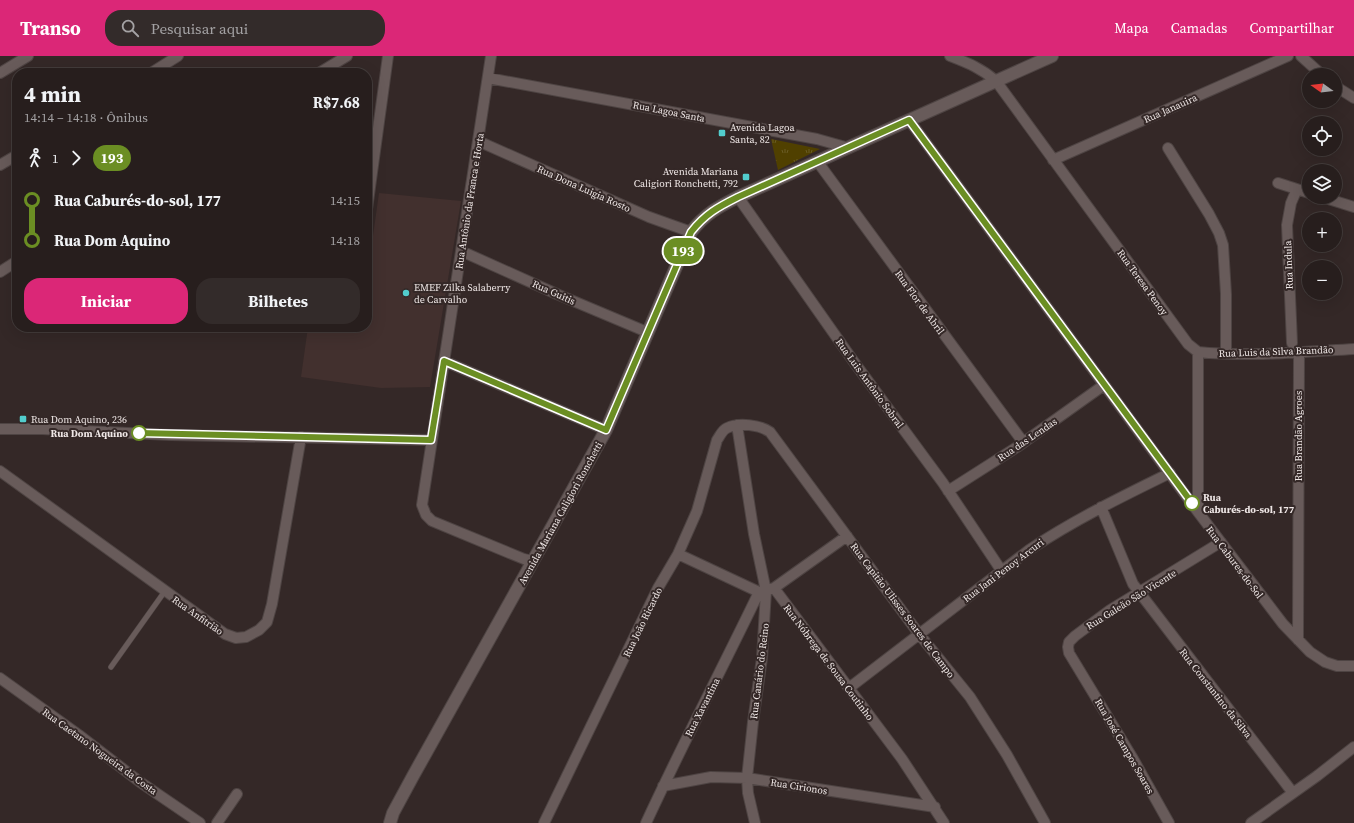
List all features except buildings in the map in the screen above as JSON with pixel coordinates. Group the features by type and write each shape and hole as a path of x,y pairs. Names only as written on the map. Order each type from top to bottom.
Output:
{"street":[{"path":"0,73 28,56"},
{"path":"167,68 178,56"},
{"path":"327,68 347,56"},
{"path":"372,172 388,56"},
{"name":"Rua Antônio da Franca e Horta","path":"491,56 422,505 426,515 432,521 524,559 533,561"},
{"name":"Rua Teresa Penoy","path":"950,56 975,66 996,81 1188,344 1198,352"},
{"name":"Avenida Mariana Caligiori Ronchetti","path":"390,823 393,813 413,776 606,430 691,232 705,216 725,203 1052,56"},
{"name":"Rua Janauira","path":"1053,160 1288,56"},
{"path":"1301,56 1314,68"},
{"name":"Rua Lagoa Santa","path":"488,78 817,139 849,148"},
{"path":"1342,90 1354,98"},
{"name":"Rua Cabures-do-Sol","path":"909,120 1198,512 1276,615 1310,652 1325,662 1337,666 1354,666"},
{"name":"Rua Dona Luigia Rosto","path":"478,141 649,217 691,232"},
{"path":"372,146 376,143"},
{"path":"1168,148 1209,214 1219,232 1223,245 1226,294 1226,353"},
{"path":"0,166 12,158"},
{"name":"Rua Flor de Abril","path":"817,161 1023,442"},
{"path":"1278,183 1302,191"},
{"name":"Rua Indula","path":"1292,343 1287,225 1291,202 1297,189"},
{"name":"Rua Luis Antônio Sobral","path":"738,197 845,350 948,491 1001,570"},
{"path":"1342,203 1354,206"},
{"name":"Rua Guitis","path":"461,251 647,332"},
{"path":"0,272 12,264"},
{"name":"Rua Luis da Silva Brandão","path":"1198,352 1299,352 1354,349"},
{"path":"1198,352 1198,512"},
{"name":"Rua Brandão Agroes","path":"1298,640 1299,352"},
{"path":"444,361 606,430"},
{"name":"Rua das Lendas","path":"948,491 1023,442 1104,385"},
{"name":"Rua Capitão Ulisses Soares de Campo","path":"737,425 759,427 770,432 919,634 970,697 1007,755 1045,823"},
{"name":"Rua João Ricardo","path":"544,823 655,595 678,554 697,511 717,440 726,428 737,425"},
{"name":"Rua Canário do Reino","path":"737,425 754,534 766,590 762,658 747,778 748,793 755,823"},
{"path":"0,429 42,429 171,435 431,440"},
{"name":"Rua Anfitrião","path":"0,471 225,634 236,638 246,637 259,630 267,622 272,604 301,437"},
{"name":"Rua Jani Penoy Arcuri","path":"849,688 1001,570 1054,533 1101,507 1170,473"},
{"name":"Rua Constantino da Silva","path":"1101,507 1133,584 1293,793"},
{"name":"Rua Xavantina","path":"646,823 683,743 731,651 766,590 847,536"},
{"name":"Rua Galeão São Vicente","path":"1080,670 1069,652 1068,647 1069,642 1075,636 1110,610 1221,542"},
{"name":"Rua Nóbrega de Sousa Coutinho","path":"678,554 766,590 849,688 902,759 944,823"},
{"name":"Rua José Campos Soares","path":"1080,670 1132,757 1169,823"},
{"name":"Rua Caetano Nogueira da Costa","path":"0,678 79,735 140,782 200,823"},
{"path":"1251,823 1354,747"},
{"name":"Rua Cirionos","path":"663,786 711,777 747,778 934,807"},
{"path":"217,823 236,794"}],"lane":[{"path":"111,667 165,591"}],"shaded area":[{"name":"EMEF Zilka Salaberry de Carvalho","path":"379,193 461,201 430,387 381,388 301,377 307,332 372,332 372,243"}],"green space":[{"path":"771,139 820,149 778,170"}],"bus line":[{"name":"193","path":"139,433 171,435 431,440 444,361 606,430 691,232 699,222 705,216 725,203 909,120 1192,503"}],"place":[{"name":"Avenida Lagoa Santa, 82","path":"722,133"},
{"name":"Avenida Mariana Caligiori Ronchetti, 792","path":"746,177"},
{"name":"EMEF Zilka Salaberry de Carvalho","path":"406,293"},
{"name":"Rua Dom Aquino, 236","path":"23,419"},
{"name":"Rua Dom Aquino","path":"139,433"},
{"name":"Rua Caburés-do-sol, 177","path":"1192,503"}]}
